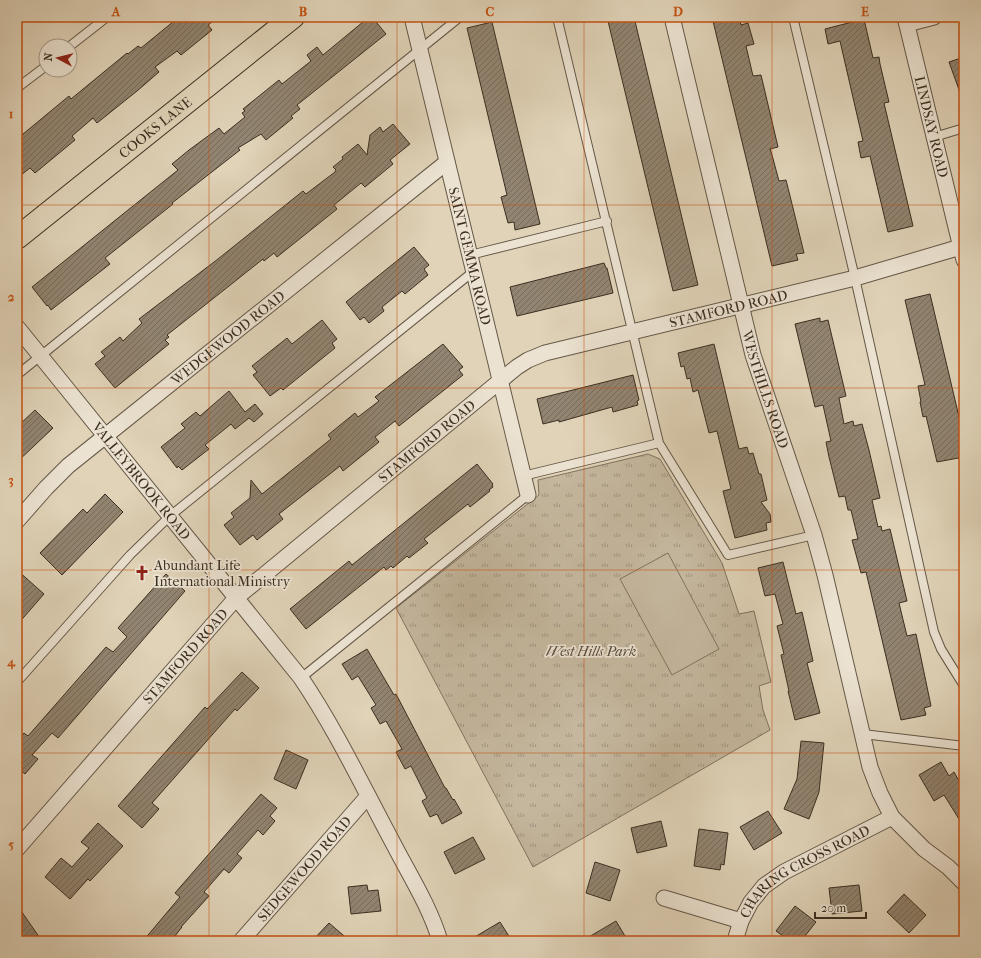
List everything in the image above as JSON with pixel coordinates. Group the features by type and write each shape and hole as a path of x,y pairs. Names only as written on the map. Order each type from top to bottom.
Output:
{"main road":[{"name":"COOKS LANE","path":"17,238 293,17"}],"street":[{"name":"SAINT GEMMA ROAD","path":"412,17 528,495"},
{"name":"WESTHILLS ROAD","path":"672,17 753,355 814,535 825,575 870,767 880,793 892,817 924,849 948,867 964,884"},
{"path":"906,20 934,17"},
{"name":"LINDSAY ROAD","path":"906,20 963,251"},
{"name":"WEDGEWOOD ROAD","path":"17,521 68,466 447,162"},
{"name":"STAMFORD ROAD","path":"17,849 236,598 528,360 545,353 963,251"},
{"name":"VALLEYBROOK ROAD","path":"17,327 301,678 317,702 430,913 440,941"},
{"name":"SEDGEWOOD ROAD","path":"241,941 368,796"},
{"name":"CHARING CROSS ROAD","path":"736,941 741,921 751,902 764,886 784,872 892,817"},
{"path":"664,898 741,921"}],"lane":[{"path":"78,40 107,17"},
{"path":"17,375 460,17"},
{"path":"558,17 632,332 660,443 728,555 814,535"},
{"path":"793,17 855,278 934,632 941,649 964,686"},
{"path":"17,88 38,72"},
{"path":"934,137 964,128"},
{"path":"470,255 607,221"},
{"path":"17,682 130,555 170,516 474,271"},
{"path":"523,476 660,443"},
{"path":"301,678 528,495"},
{"path":"863,734 964,746"}],"green space":[{"name":"West Hills Park","path":"648,454 660,459 722,563 739,614 754,611 771,682 759,686 763,710 770,730 533,867 396,608 539,495 538,480"},
{"path":"668,553 719,649 672,675 620,579"}],"building":[{"path":"179,17 218,17 208,25 212,30 181,55 177,51 155,67 159,72 97,123 93,118 72,136 75,140 35,173 30,168 17,178 17,139 69,96 71,99 127,53 128,54 138,46 141,48"},
{"path":"369,17 372,17 386,34 297,105 300,109 291,116 293,118 266,140 261,134 238,148 240,150 105,258 110,264 51,310 48,305 47,306 32,287 178,170 172,164 189,150 219,128 224,134 245,117 242,113 245,111 243,109 279,80 282,84 311,61 307,55 317,47 323,55"},
{"path":"607,17 634,17 698,285 673,291"},
{"path":"712,17 739,17 741,25 748,23 754,44 746,46 753,76 761,75 778,147 770,149 779,181 786,180 804,253 796,254 798,260 772,266"},
{"path":"864,19 873,58 879,57 889,102 884,103 913,226 888,232 870,156 861,158 858,142 863,141 840,41 828,44 825,29"},
{"path":"492,22 540,224 515,230 514,222 508,223 501,197 507,195 467,28"},
{"path":"964,57 964,98 962,98 949,62"},
{"path":"393,124 410,144 390,160 393,164 365,187 361,183 334,205 337,209 277,257 274,253 264,261 263,259 167,335 169,337 165,340 169,344 115,388 95,364 105,356 101,352 120,337 123,341 142,323 139,319 218,259 303,191 306,194 335,172 336,170 333,167 343,159 342,157 358,144 367,155 370,135 380,127 383,132"},
{"path":"414,247 429,265 424,269 428,275 405,294 402,291 382,307 384,311 369,323 364,317 360,320 346,302"},
{"path":"604,263 607,268 613,293 517,316 510,287"},
{"path":"930,294 964,438 964,457 937,462 926,416 923,417 920,402 918,386 925,385 905,300"},
{"path":"820,318 820,322 828,320 846,396 839,398 844,424 853,421 854,426 862,424 869,450 880,498 872,500 878,527 881,526 882,531 890,529 907,601 899,603 907,636 916,634 931,706 924,708 926,715 901,720 866,572 861,573 852,540 858,539 851,510 848,510 845,496 839,497 826,442 831,441 823,405 815,407 795,324"},
{"path":"322,320 337,339 332,343 335,348 283,390 281,388 270,396 253,375 257,372 252,366 287,338 292,344"},
{"path":"443,344 463,367 459,370 463,375 399,426 395,421 375,437 379,442 343,471 340,466 279,514 283,519 257,540 253,535 240,545 224,525 234,517 231,513 250,498 251,480 262,494 331,439 328,435 355,413 358,417 379,401 375,397"},
{"path":"714,344 739,449 747,447 749,454 753,453 759,474 761,474 767,500 761,502 770,514 771,522 766,523 767,530 735,538 723,491 731,489 717,431 709,433 698,390 693,392 690,378 687,379 684,366 681,367 678,353"},
{"path":"633,375 639,400 637,401 638,405 613,412 612,407 559,422 559,420 543,424 537,399"},
{"path":"229,391 245,412 255,404 263,414 254,422 249,418 235,429 231,424 205,445 209,449 182,470 178,466 177,468 161,447 185,428 181,424 196,412 200,416"},
{"path":"35,410 53,428 17,462 17,427"},
{"path":"477,464 493,484 493,487 489,490 490,491 470,507 468,504 424,539 428,543 409,558 407,556 393,568 391,566 386,570 384,567 306,629 290,609 349,561 352,565"},
{"path":"105,494 123,512 62,575 40,553 83,509 87,513"},
{"path":"783,562 796,614 802,612 813,661 807,663 820,713 795,720 781,655 784,654 777,626 783,624 775,594 765,596 758,568"},
{"path":"17,570 44,594 17,625"},
{"path":"166,574 185,591 58,738 52,733 32,755 38,759 25,774 19,769 17,772 17,741 24,733 28,736 106,647 113,652 127,637 118,628"},
{"path":"367,649 394,695 396,694 445,788 453,800 454,799 462,813 442,824 437,814 430,817 422,801 427,798 411,766 405,769 396,752 402,749 386,721 380,724 371,708 376,705 358,676 352,680 342,664"},
{"path":"242,672 259,688 237,711 235,709 152,803 159,809 142,828 118,806 205,707 207,709"},
{"path":"801,741 824,743 819,792 809,819 784,809 797,779"},
{"path":"286,750 308,760 296,789 274,779"},
{"path":"941,762 949,776 954,772 964,790 964,827 944,795 934,801 919,775"},
{"path":"261,794 277,808 270,816 275,821 263,835 258,830 237,854 242,858 229,873 224,869 204,892 209,896 181,927 171,941 143,941 180,897 175,893"},
{"path":"768,811 782,833 754,850 740,827"},
{"path":"661,821 667,846 637,853 631,828"},
{"path":"98,823 123,846 90,881 88,879 70,899 45,877 61,858 72,867 89,848 81,842"},
{"path":"699,829 728,833 724,865 721,864 720,870 694,866"},
{"path":"473,837 485,859 455,874 444,852"},
{"path":"595,862 620,870 610,901 586,893"},
{"path":"367,885 368,891 378,890 381,911 351,914 348,887"},
{"path":"859,885 862,911 832,914 829,888"},
{"path":"904,894 926,915 909,933 887,912"},
{"path":"17,905 42,941 17,941"},
{"path":"795,906 816,922 801,941 790,941 776,931"},
{"path":"616,921 628,941 582,941"},
{"path":"500,922 512,941 468,941"},
{"path":"329,923 350,941 312,941"}],"place":[{"name":"Abundant Life International Ministry","path":"142,573"}]}
